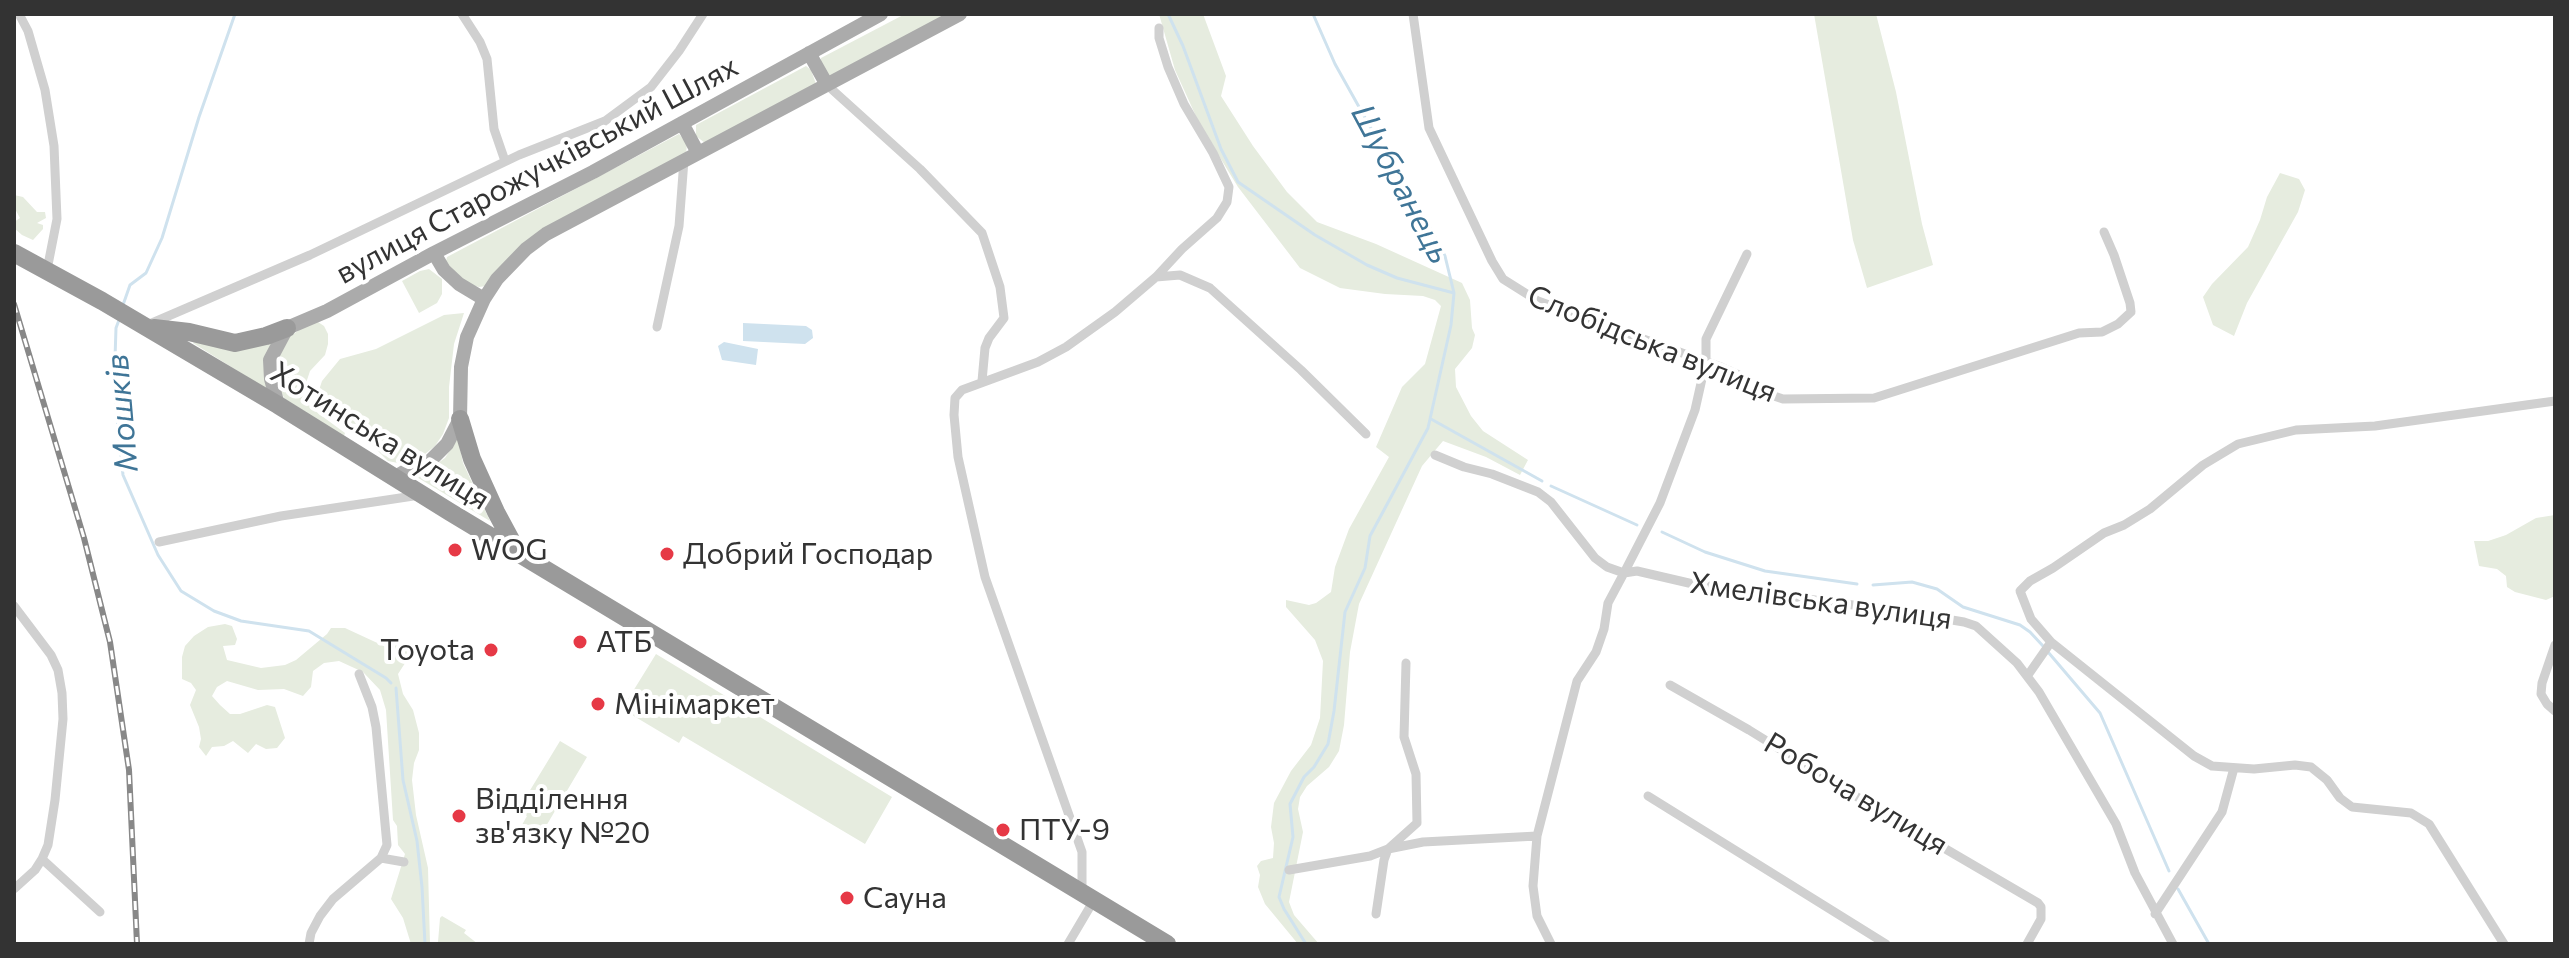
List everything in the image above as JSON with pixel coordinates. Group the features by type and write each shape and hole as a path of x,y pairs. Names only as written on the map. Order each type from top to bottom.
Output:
{"highway":[{"name":"Хотинська вулиця","path":"14,253 278,405 1167,944"},
{"path":"139,324 235,343 287,328"},
{"path":"460,419 472,459 519,553"}],"main road":[{"name":"вулиця Старожучківський Шлях","path":"287,328 327,311 593,172 881,14"},
{"name":"вулиця Старожучківський Шлях","path":"394,478 440,454 460,419 461,367 467,337 497,279 526,249 546,234 960,14"},
{"path":"809,53 827,85"},
{"path":"682,123 691,156"},
{"path":"434,253 444,270 459,284 484,299"},
{"path":"278,405 270,360 287,328"}],"street":[{"path":"19,14 28,31 45,90 54,146 57,219 47,270"},
{"path":"462,14 487,59 494,129 505,161"},
{"path":"139,324 310,255 505,161 585,130 626,107 651,87 703,14"},
{"name":"Слобідська вулиця","path":"1413,14 1429,128 1503,279 1549,305 1706,361 1737,374 1765,393 1783,399 1874,398 2079,333 2102,332 2118,324 2131,312 2104,232"},
{"path":"1068,944 1088,896 1082,852 985,577 958,457 955,398 962,390 1038,362 1066,347 1115,312 1217,218 1227,202 1229,187 1184,104 1168,67 1159,28"},
{"path":"827,85 920,169 982,233 1000,287 1004,318 985,348 982,381"},
{"path":"657,327 691,156"},
{"path":"1551,944 1537,916 1533,886 1537,836 1577,681 1596,652 1608,603 1660,503 1695,410 1706,361 1706,339 1747,254"},
{"path":"1156,277 1180,275 1210,288 1366,434"},
{"path":"2504,944 2429,824 2411,813 2352,807 2311,767 2295,765 2254,769 2212,766 2194,756 2050,645 2031,619 2020,591 2030,581 2104,533 2150,509 2203,465 2238,444 2296,430 2375,426 2555,401"},
{"path":"1435,455 1538,492 1551,502 1595,558 1607,567 1624,573"},
{"path":"159,542 281,516 421,494"},
{"name":"Хмелівська вулиця","path":"1624,573 1637,571 1693,584 1891,610 1964,622 1984,632 2028,675 2116,824 2135,873 2173,944"},
{"path":"14,606 51,655 58,670 63,719 48,845 35,870 14,889"},
{"path":"2028,675 2050,645"},
{"path":"2555,645 2541,694 2555,711"},
{"path":"1376,914 1388,849 1417,823 1416,774 1404,737 1406,663"},
{"path":"309,944 320,916 333,899 381,858 387,845 376,727 359,674"},
{"name":"Робоча вулиця","path":"1670,685 2031,898 2041,907 2041,919 2027,944"},
{"path":"2155,914 2222,812 2234,768"},
{"path":"1648,796 1886,944"},
{"path":"1289,870 1322,867 1338,860 1370,856 1423,842 1537,836"},
{"path":"381,858 404,862"},
{"path":"42,859 100,912"}],"shaded area":[{"path":"905,14 951,14 831,76 826,73 821,58"},
{"path":"1159,14 1203,14 1226,76 1221,96 1287,192 1317,222 1376,244 1462,283 1470,300 1475,335 1472,348 1455,369 1456,387 1483,431 1528,460 1520,475 1486,457 1443,441 1422,466 1359,604 1350,652 1339,751 1329,767 1307,786 1300,797 1298,809 1303,832 1289,902 1294,915 1319,944 1298,944 1265,904 1258,887 1260,875 1257,866 1261,861 1273,858 1271,827 1274,803 1291,771 1311,745 1320,718 1323,661 1315,640 1286,607 1286,600 1309,605 1331,592 1335,567 1349,529 1389,457 1376,447 1402,387 1425,364 1441,306 1423,296 1340,288 1300,268 1238,187 1200,125 1175,70"},
{"path":"1814,14 1876,14 1933,265 1867,288 1853,240"},
{"path":"806,66 811,70 816,84 705,143 696,136 696,125"},
{"path":"679,134 687,144 686,154 602,198 486,286 472,285 452,272 447,257"},
{"path":"2280,173 2299,179 2305,190 2298,212 2247,303 2234,336 2213,325 2203,297 2248,247 2267,197"},
{"path":"14,195 23,197 37,212 45,212 46,218 37,223 43,225 43,229 33,240 14,228 14,222 20,218 14,207"},
{"path":"429,269 442,279 442,294 437,303 419,313 402,281"},
{"path":"464,313 454,344 449,418 435,446 425,454 398,463 388,461 354,427 324,407 319,390 322,381 340,359 376,349 444,315"},
{"path":"318,322 328,334 328,344 325,355 310,371 305,399 311,408 345,433 344,436 285,399 276,375 280,353 289,337 305,326"},
{"path":"197,339 271,341 268,390 193,343"},
{"path":"458,438 463,463 490,521 415,476 445,458"},
{"path":"2555,515 2555,596 2546,600 2515,592 2507,587 2506,576 2497,569 2479,566 2474,541 2488,541 2536,518"},
{"path":"232,626 237,639 235,645 223,646 227,660 261,668 285,665 296,660 331,628 345,628 386,647 395,642 406,642 409,646 409,657 398,674 419,733 419,750 412,780 428,868 430,944 411,944 403,918 391,899 405,854 398,845 397,826 393,820 386,710 380,690 363,672 339,661 324,663 313,671 311,687 303,696 284,689 258,690 227,681 217,687 212,696 220,705 230,714 267,705 275,707 285,738 277,748 266,749 256,744 248,753 233,741 212,747 206,756 199,747 199,727 190,705 196,690 191,683 182,679 182,657 185,646 194,636 208,627"},
{"path":"656,654 892,797 865,844 683,736 679,743 622,709"},
{"path":"560,741 587,757 536,843 518,832 527,816 518,810"},
{"path":"442,916 466,930 464,933 478,944 438,942"}],"water":[{"path":"743,323 806,326 812,330 813,338 805,344 743,341"},
{"path":"724,342 758,349 756,365 722,360 718,346"}],"waterway":[{"name":"Мошків","path":"123,305 130,285 146,273 162,238 235,14"},
{"path":"1168,14 1221,149 1238,182 1315,235 1367,265 1397,278 1454,293"},
{"name":"Шубранець","path":"1306,944 1279,897 1293,837 1290,804 1304,777 1328,744 1345,612 1365,568 1370,536 1428,428 1451,325 1454,293 1445,256 1335,64 1313,14"},
{"name":"Мошків","path":"119,320 116,328 114,389 123,475 158,555 181,591 214,611 241,621 309,631 391,683"},
{"path":"1431,419 1542,481"},
{"path":"1551,486 1637,525"},
{"path":"1662,532 1705,552 1765,571 1857,584"},
{"path":"1873,585 1912,582 1937,589 1963,607 2020,625 2043,646"},
{"path":"2048,652 2100,713 2169,871"},
{"name":"Мошків","path":"396,688 403,780 417,841 425,944"},
{"path":"2178,889 2209,944"}],"railway":[{"path":"14,304 84,538 110,642 129,770 137,944"}],"place":[{"name":"WOG","path":"455,550"},
{"name":"Добрий Господар","path":"667,554"},
{"name":"АТБ","path":"580,642"},
{"name":"Toyota","path":"491,650"},
{"name":"Мінімаркет","path":"598,704"},
{"name":"Відділення зв'язку №20","path":"459,816"},
{"name":"ПТУ-9","path":"1003,830"},
{"name":"Сауна","path":"847,898"}]}
